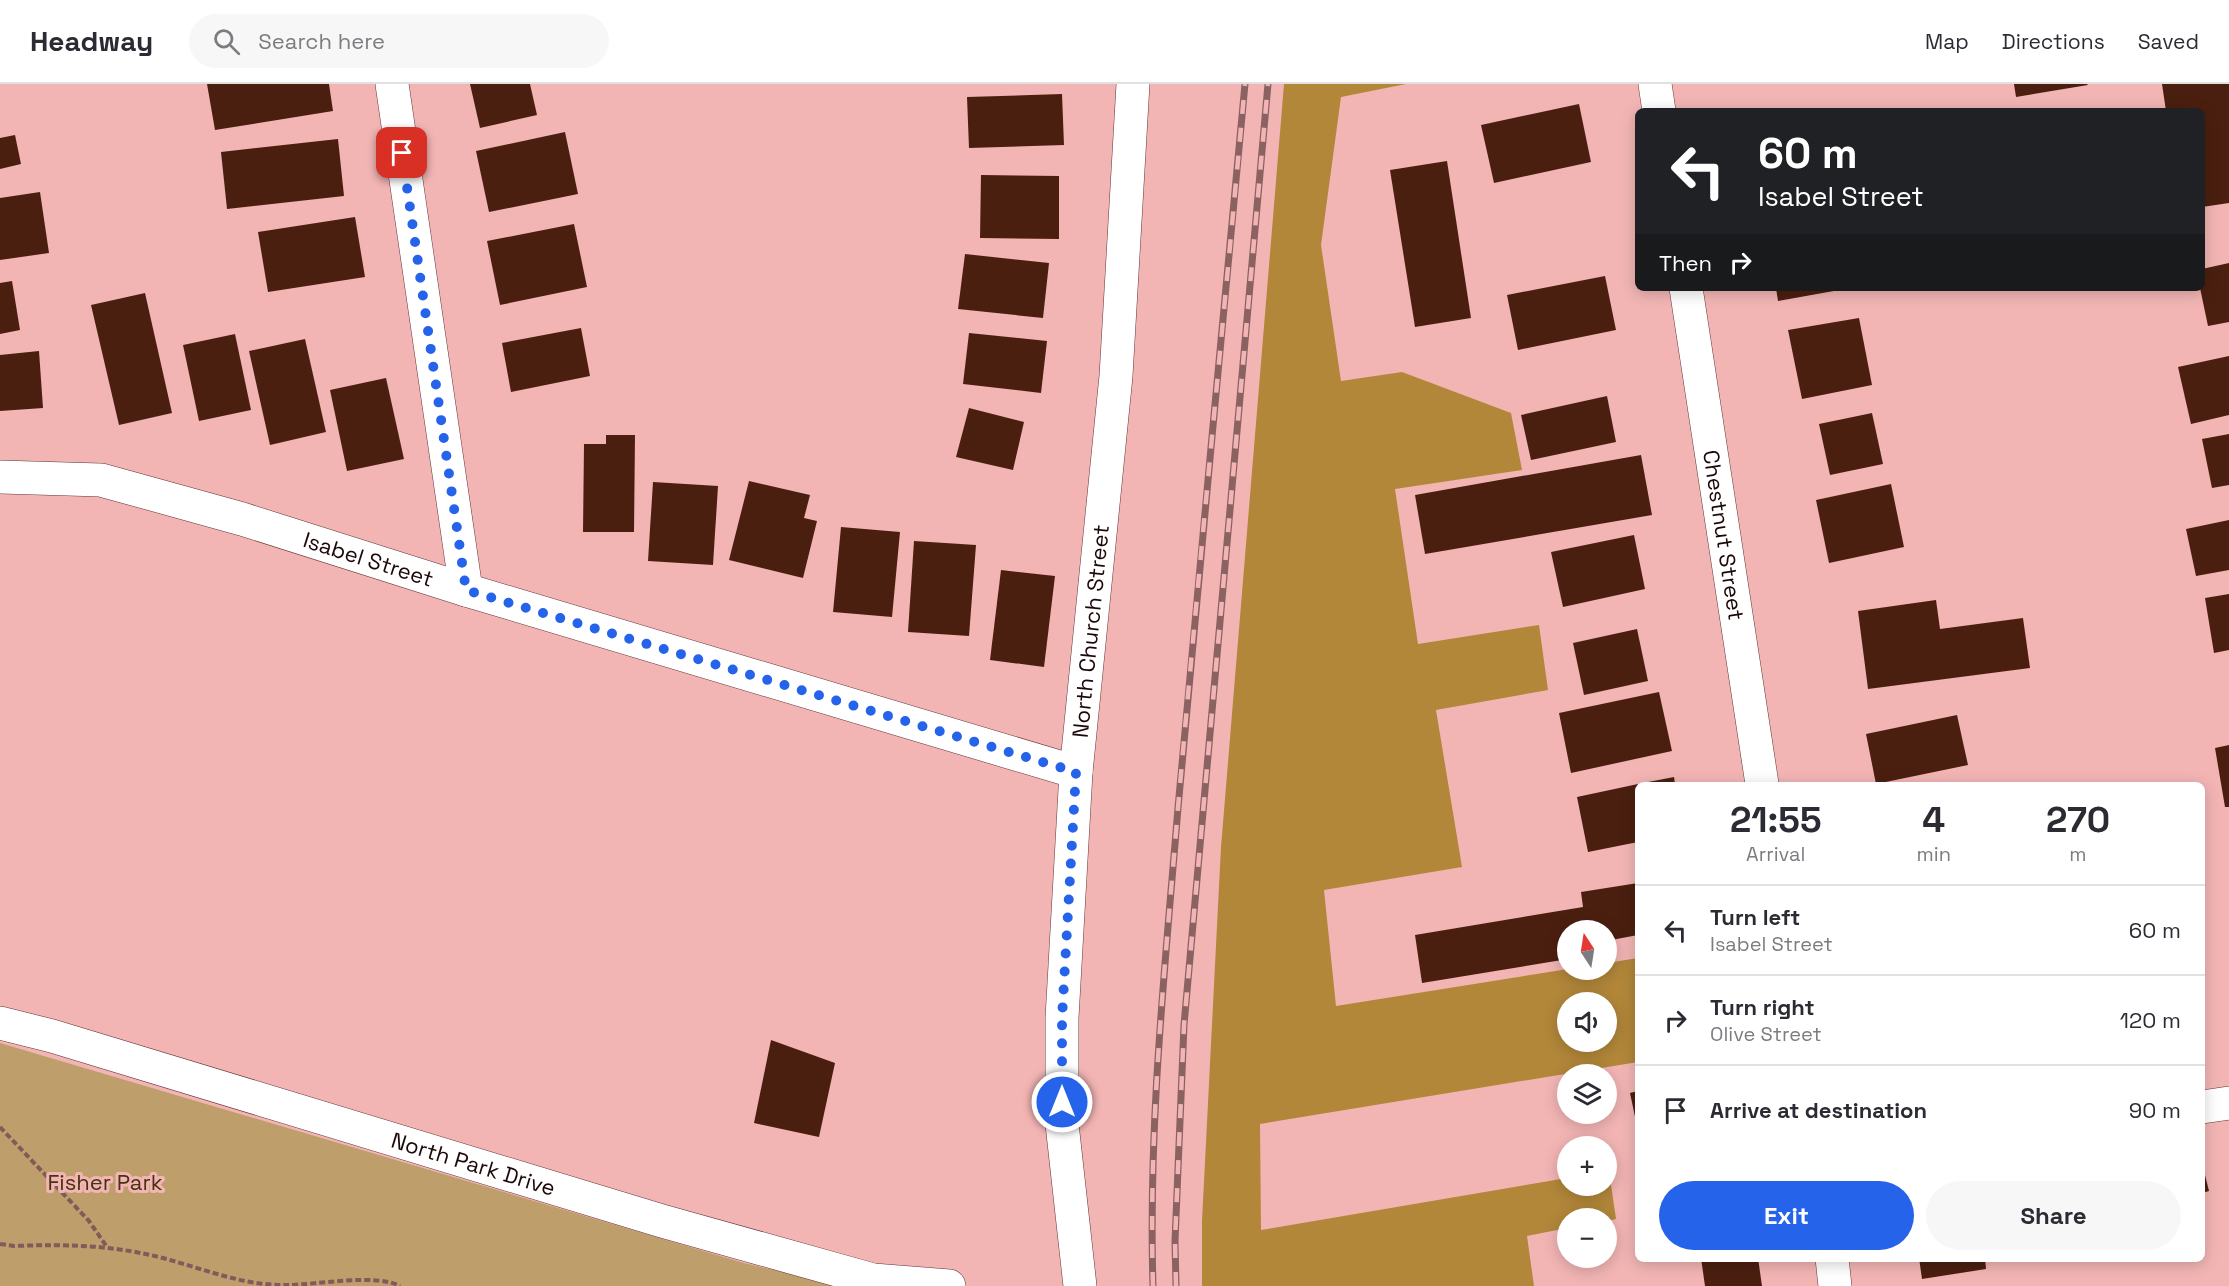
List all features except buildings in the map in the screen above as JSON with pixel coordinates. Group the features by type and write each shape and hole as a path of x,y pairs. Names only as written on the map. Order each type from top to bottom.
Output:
{"street":[{"path":"392,84 466,590"},
{"name":"North Church Street","path":"1080,1286 1062,1124 1062,1018 1076,772 1116,376 1133,84"},
{"path":"1655,84 1659,108"},
{"name":"Chestnut Street","path":"1686,291 1762,782"},
{"name":"Isabel Street","path":"0,477 100,480 242,519 466,590 1076,772"},
{"name":"North Park Drive","path":"0,1023 74,1043 663,1221 873,1280 949,1286"},
{"path":"2205,1107 2229,1103"},
{"path":"1832,1262 1835,1286"}],"path":[{"path":"0,1127 88,1221 107,1247"},
{"path":"0,1244 107,1247 162,1258 254,1284 272,1286 365,1281 400,1286"}],"green space":[{"name":"Fisher Park","path":"0,1043 744,1263 843,1286 0,1286"}],"shaded area":[{"path":"1284,84 1406,84 1341,97 1321,245 1341,381 1402,372 1511,413 1522,470 1395,489 1418,644 1539,625 1548,690 1436,710 1462,867 1324,890 1336,1006 1557,971 1557,980 1617,980 1617,961 1635,958 1635,1062 1617,1065 1557,1064 1557,1075 1260,1124 1261,1230 1557,1180 1557,1196 1613,1196 1614,1208 1557,1208 1557,1230 1527,1236 1534,1286 1202,1286 1202,1221 1221,847"}],"railway":[{"path":"1153,1286 1155,1107 1163,987 1245,84"},
{"path":"1176,1286 1175,1241 1184,1025 1268,84"}],"route":[{"path":"402,153 466,590 1076,772 1062,1018 1062,1102"}]}
